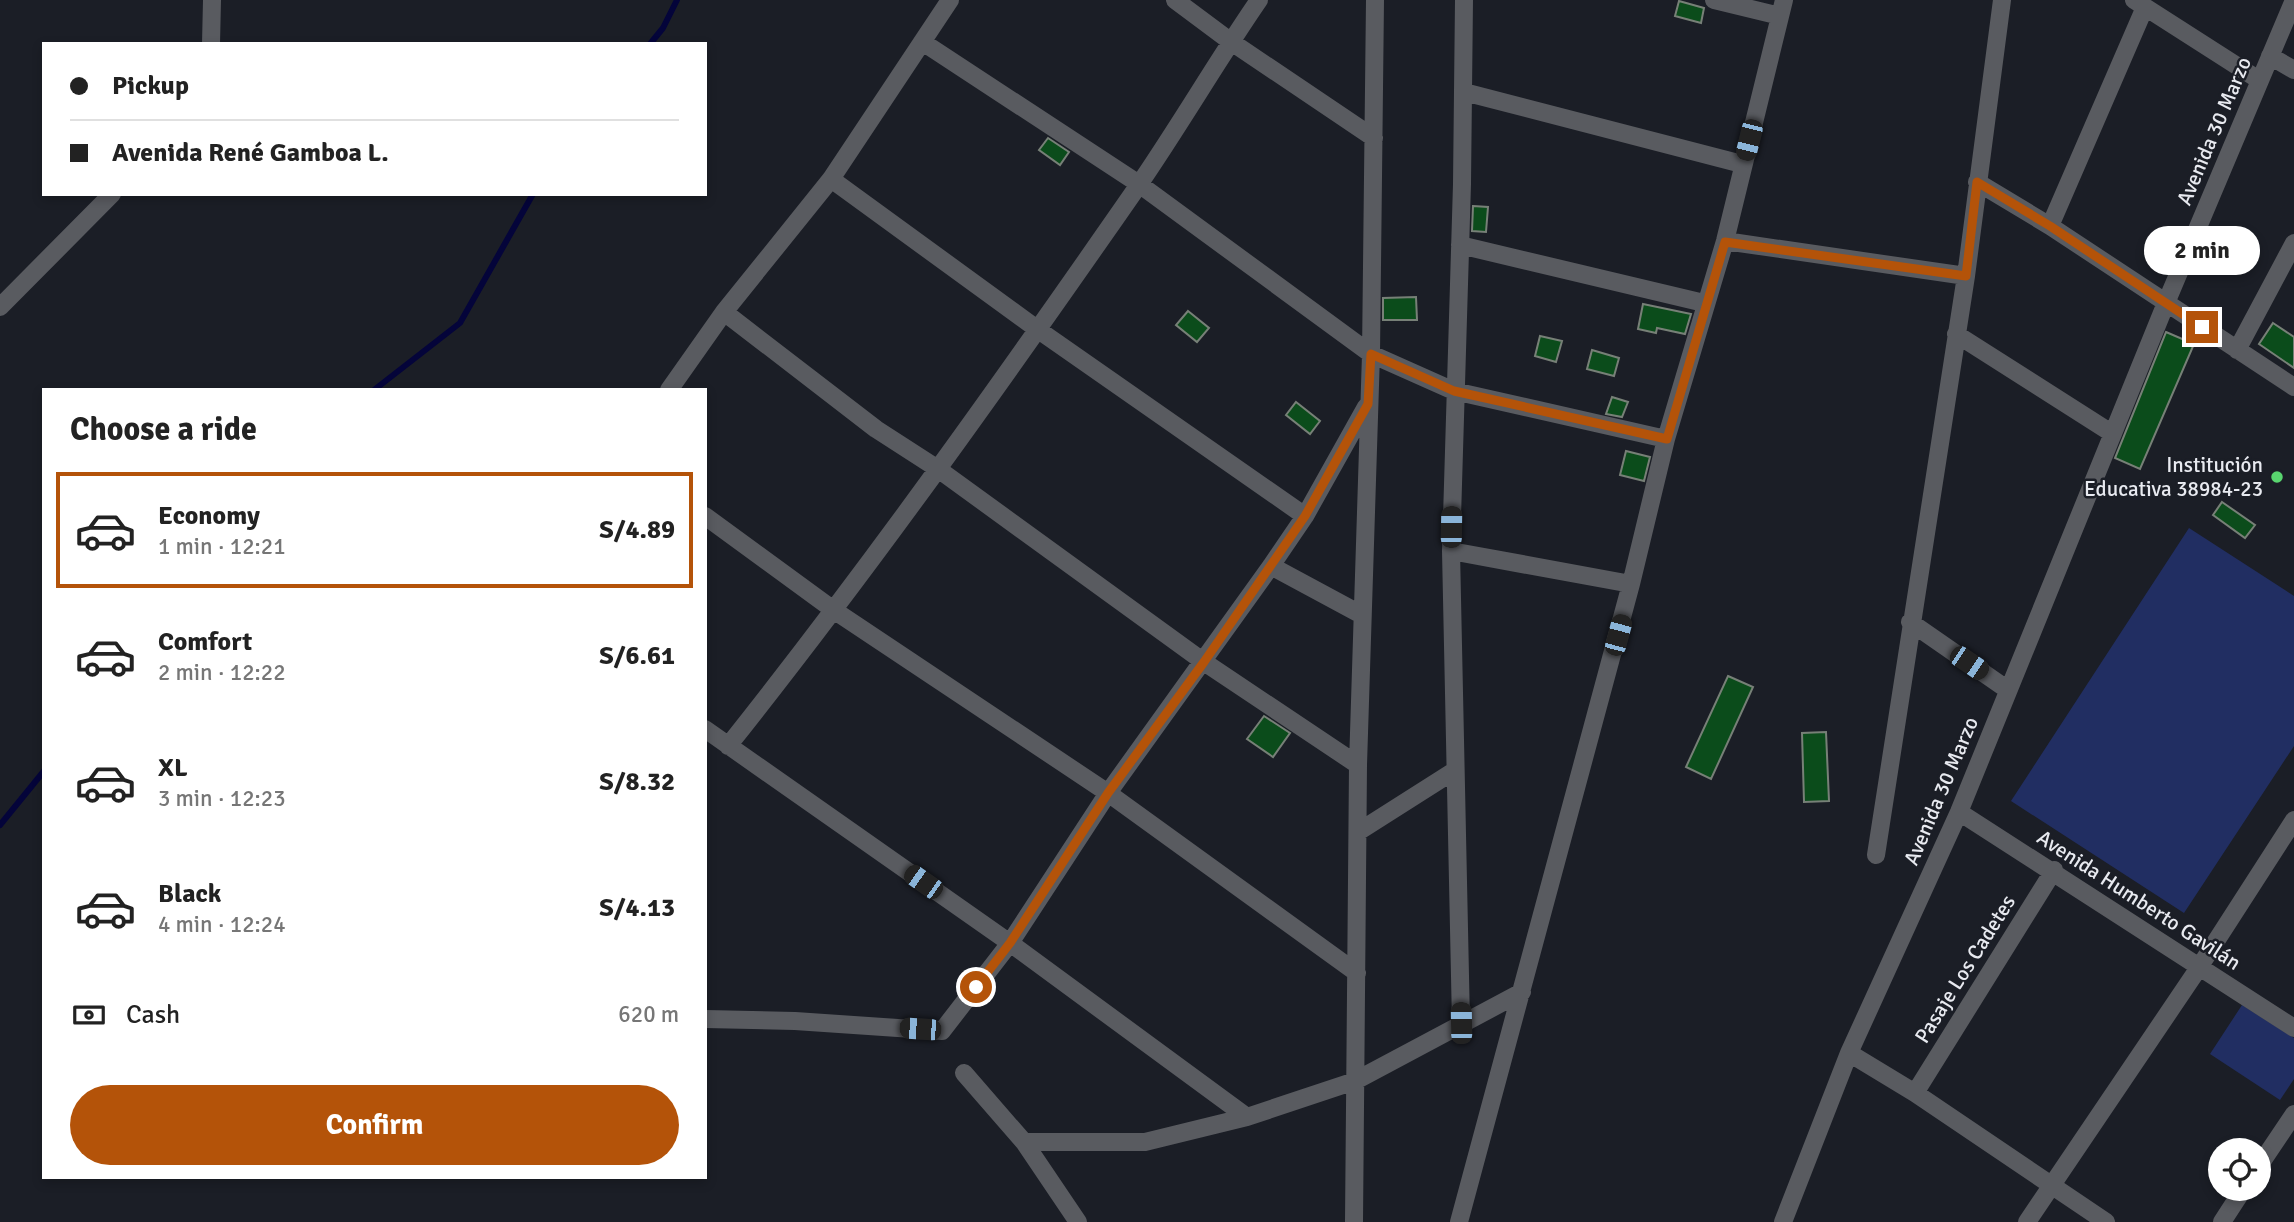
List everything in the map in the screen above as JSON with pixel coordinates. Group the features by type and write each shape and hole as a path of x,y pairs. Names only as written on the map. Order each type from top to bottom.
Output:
{"street":[{"path":"211,42 212,0"},
{"path":"670,388 724,312 831,179 924,43 950,0"},
{"path":"1175,0 1230,41 1374,138"},
{"path":"728,746 835,611 938,469 1139,184 1259,0"},
{"path":"1353,1222 1358,765 1371,354 1375,0"},
{"path":"1461,1023 1451,551 1464,92 1464,0"},
{"path":"1459,1222 1631,584 1667,439 1704,303 1725,242 1782,8 1714,0"},
{"path":"1876,855 1910,622 1966,276 2002,0"},
{"name":"Avenida 30 Marzo","path":"1783,1222 1849,1053 1959,812 2166,303 2294,0"},
{"path":"2050,226 2139,4 2259,80"},
{"path":"924,43 1139,184 1371,354 1454,391 1667,439"},
{"path":"2270,56 2294,70"},
{"path":"1464,92 1742,164"},
{"path":"831,179 1037,329 1305,516"},
{"path":"1977,182 2050,226 2294,387"},
{"path":"0,298 110,196"},
{"path":"1725,242 1966,276"},
{"path":"2236,351 2294,243"},
{"path":"1460,245 1704,303"},
{"path":"0,307 32,271"},
{"path":"724,312 876,429 938,469 1204,662 1358,765"},
{"path":"1956,334 2113,433"},
{"path":"707,1019 795,1021 942,1031 1010,943 1108,793 1204,662 1305,516 1368,404"},
{"path":"707,517 835,611 1108,793 1357,973"},
{"path":"1451,551 1631,584"},
{"path":"1271,566 1362,615"},
{"path":"1910,622 2008,690"},
{"path":"707,730 1010,943 1247,1116"},
{"path":"1358,832 1454,771"},
{"name":"Avenida Humberto Gavilán","path":"1959,812 2053,870 2294,1028"},
{"path":"2026,1222 2200,967 2294,820"},
{"name":"Pasaje Los Cadetes","path":"1914,1093 2053,870"},
{"path":"1024,1142 1145,1142 1247,1116 1355,1081 1522,992"},
{"path":"1849,1053 1914,1093 2106,1222"},
{"path":"964,1073 1024,1142 1078,1222"},
{"path":"2271,1148 2294,1114"},
{"path":"2222,1222 2236,1201"}],"shaded area":[{"path":"2189,528 2294,596 2294,746 2184,913 2011,801"},
{"path":"2242,1005 2294,1038 2294,1079 2280,1100 2210,1054"}],"building":[{"path":"1679,1 1704,8 1701,23 1675,16"},
{"path":"1048,138 1069,152 1060,165 1039,150"},
{"path":"1473,206 1488,207 1486,232 1472,231"},
{"path":"1416,297 1417,320 1383,320 1383,298"},
{"path":"1643,304 1691,314 1685,334 1657,328 1656,333 1638,329"},
{"path":"1188,311 1209,328 1197,342 1176,325"},
{"path":"2273,323 2294,337 2294,368 2259,344"},
{"path":"2166,332 2194,344 2140,469 2115,458"},
{"path":"1540,336 1562,341 1556,362 1535,356"},
{"path":"1592,350 1619,358 1614,376 1587,369"},
{"path":"1612,397 1628,402 1622,417 1606,414"},
{"path":"1296,402 1320,421 1310,434 1286,415"},
{"path":"1626,451 1650,457 1644,481 1620,475"},
{"path":"2222,502 2255,525 2245,538 2213,515"},
{"path":"1728,676 1753,687 1711,779 1686,767"},
{"path":"1264,716 1290,733 1273,757 1247,739"},
{"path":"1826,732 1829,801 1804,802 1802,733"}],"waterway":[{"path":"652,42 663,28 677,0"},
{"path":"377,388 460,323 532,196"},
{"path":"0,825 42,773"}],"place":[{"name":"Institución Educativa 38984-23","path":"2277,477"}],"route":[{"path":"976,987 1010,943 1108,793 1204,662 1305,516 1368,404 1371,354 1454,391 1667,439 1704,303 1725,242 1966,276 1977,182 2050,226 2202,327"}]}
